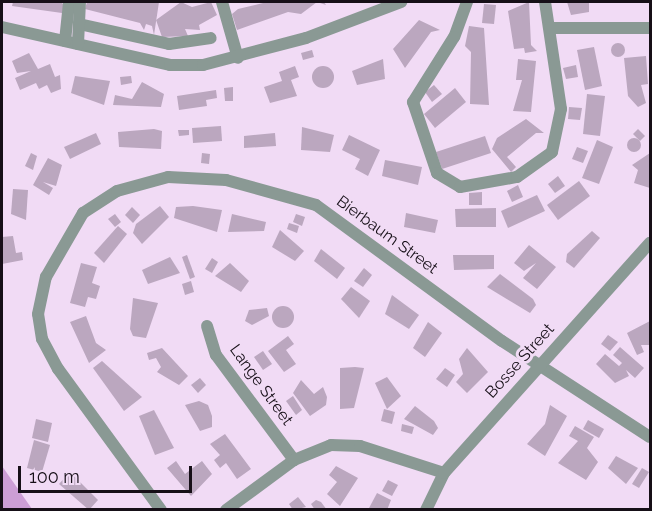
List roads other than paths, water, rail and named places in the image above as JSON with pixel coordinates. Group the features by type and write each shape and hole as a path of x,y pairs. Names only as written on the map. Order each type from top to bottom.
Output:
{"street":[{"path":"65,41 69,2"},
{"path":"78,44 80,2"},
{"path":"2,27 170,65 238,58 401,2"},
{"path":"467,2 454,37 413,102 437,173 454,186 501,182 528,172 552,152 561,108 545,2"},
{"path":"226,3 238,58"},
{"path":"79,24 169,44 211,38"},
{"path":"550,28 651,28"},
{"name":"Bierbaum Street","path":"161,510 58,369 39,327 46,277 70,228 94,203 117,191 190,176 303,199 332,213 538,364 651,437"},
{"name":"Bosse Street","path":"426,510 444,473 538,364 651,243"},
{"name":"Lange Street","path":"207,326 216,355 294,460"},
{"path":"226,510 294,460 344,444 417,462 444,473"}]}
